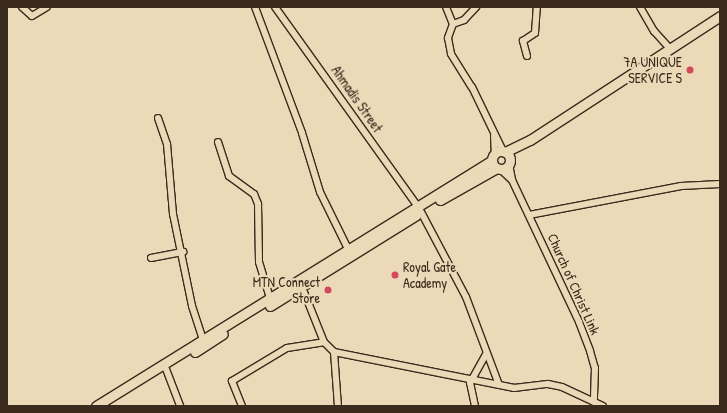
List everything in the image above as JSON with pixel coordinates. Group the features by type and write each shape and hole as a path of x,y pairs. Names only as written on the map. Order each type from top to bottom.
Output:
{"highway":[{"path":"96,406 302,287 420,209 501,159 720,16"},
{"path":"107,406 165,367 203,339 348,249 420,209"}],"street":[{"path":"22,7 32,16 47,7"},
{"path":"255,7 302,133 320,192 348,249"},
{"name":"Ahmadis Street","path":"275,7 420,209 466,297 486,346 486,354 499,384"},
{"path":"446,7 452,24 448,38 451,54 472,87 494,134 501,159"},
{"path":"452,24 464,20 476,7"},
{"path":"527,56 523,41 535,33 537,7"},
{"path":"640,7 654,31 670,48"},
{"path":"158,118 168,144 173,214 183,252 192,306 203,339"},
{"path":"218,142 229,176 254,194 258,204 258,262 270,298"},
{"name":"Church of Christ Link","path":"501,159 579,322 595,368 594,402"},
{"name":"Church of Christ Link","path":"501,159 512,180"},
{"path":"529,215 681,186 720,184"},
{"path":"151,258 183,252"},
{"path":"302,287 324,342 334,352 395,366 439,371 471,380 514,388 555,386 603,406"},
{"path":"242,406 232,381 286,348 324,342"},
{"path":"334,352 338,406"},
{"path":"475,406 471,390 471,380 486,354"},
{"path":"165,367 180,406"}],"place":[{"name":"7A UNIQUE SERVICE S","path":"690,70"},
{"name":"Royal Gate Academy","path":"395,275"},
{"name":"MTN Connect Store","path":"328,290"}]}
